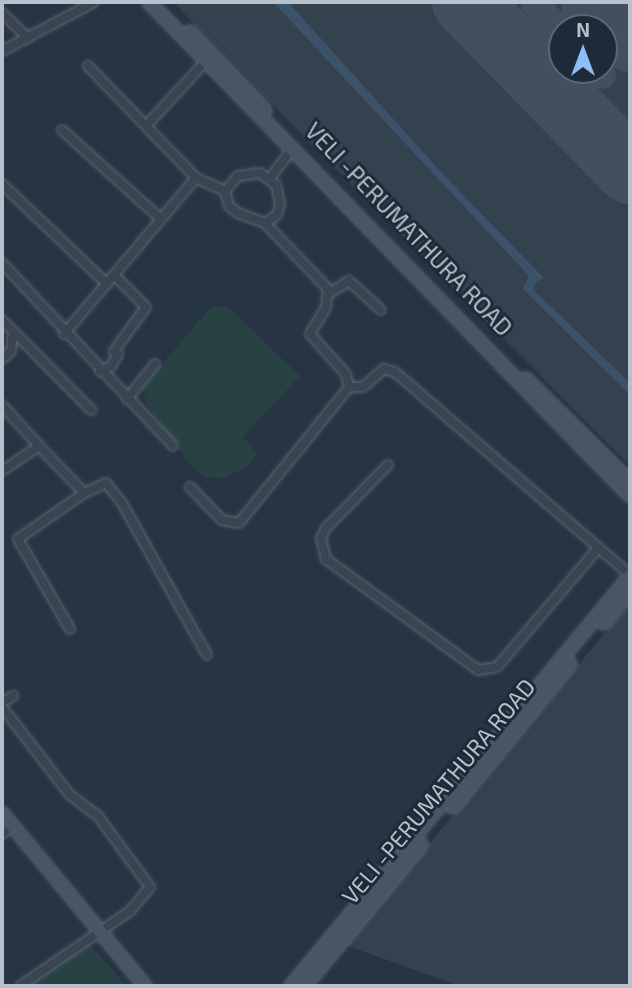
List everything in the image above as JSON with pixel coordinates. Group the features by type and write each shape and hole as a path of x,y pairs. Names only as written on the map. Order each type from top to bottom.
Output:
{"main road":[{"path":"149,2 630,496"},
{"name":"VELI -PERUMATHURA ROAD","path":"160,2 630,482"},
{"path":"291,986 630,575"},
{"name":"VELI -PERUMATHURA ROAD","path":"305,986 630,591"},
{"path":"2,813 145,986"}],"street":[{"path":"2,51 94,2"},
{"path":"2,13 27,38"},
{"path":"146,126 206,61"},
{"path":"88,66 196,178 225,191"},
{"path":"62,130 161,219"},
{"path":"271,178 291,150"},
{"path":"225,191 239,176 260,173 271,178 280,204 277,215 265,223"},
{"path":"64,334 196,178"},
{"path":"2,184 107,284"},
{"path":"225,191 229,206 238,213 265,223 324,283 328,294"},
{"path":"2,263 64,334 173,446"},
{"path":"100,371 111,366 118,354 114,351 146,307 114,275"},
{"path":"351,385 310,334 328,294 349,281 381,310"},
{"path":"2,320 91,410"},
{"path":"2,359 11,351 13,332"},
{"path":"127,399 155,364"},
{"path":"190,487 222,520 239,523 351,385 384,369 394,372 630,575"},
{"path":"2,405 84,493"},
{"path":"2,471 39,446"},
{"path":"387,465 326,528 321,538 327,559 478,670 497,667 599,548"},
{"path":"70,629 18,539 84,493 106,483 122,503 207,654"},
{"path":"13,696 2,705 70,795 98,816 150,883 144,899 102,932 20,986"},
{"path":"2,834 13,825"}],"shaded area":[{"path":"173,2 630,2 630,466 258,90"},
{"path":"630,603 630,986 459,986 345,945"}],"green space":[{"path":"211,307 228,307 300,376 243,437 257,454 245,468 224,478 204,477 188,462 147,405 142,388"},
{"path":"88,943 127,986 29,986"}],"water":[{"path":"273,2 288,2 441,172 544,278 536,282 534,290 630,383 630,395 523,289 529,276"}],"taxiway":[{"path":"534,2 548,18"}],"runway":[{"path":"466,2 630,170"},
{"path":"595,2 630,38"}]}
